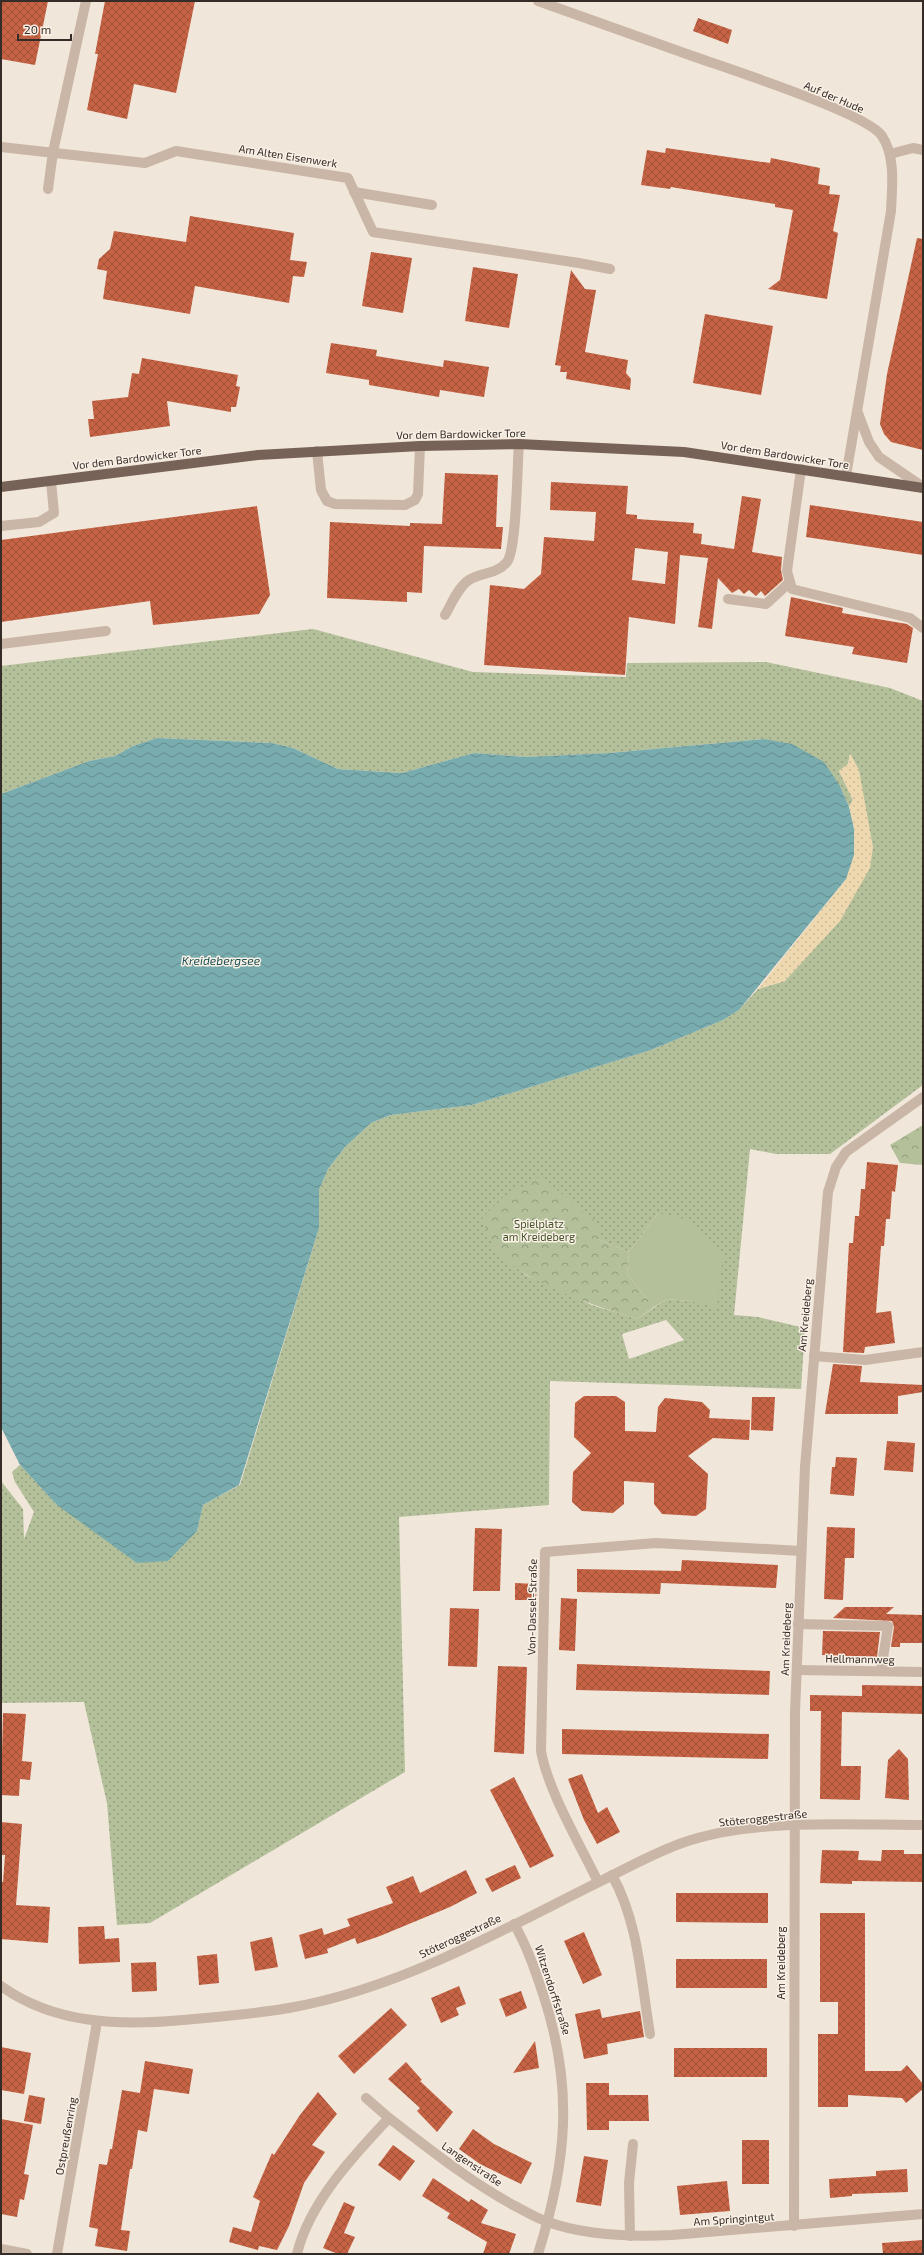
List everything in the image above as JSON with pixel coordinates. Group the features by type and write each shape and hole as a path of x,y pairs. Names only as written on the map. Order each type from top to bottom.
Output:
{"main road":[{"name":"Vor dem Bardowicker Tore","path":"1,487 258,455 420,446 518,444 684,452 922,488"}],"street":[{"path":"48,189 53,152 86,1"},
{"name":"Auf der Hude","path":"538,1 794,93 862,121 882,136 890,154 892,211 846,476"},
{"name":"Am Alten Eisenwerk","path":"1,147 145,163 176,151 348,178 373,232 564,260 610,269"},
{"path":"890,154 913,148 923,150"},
{"path":"354,192 432,205"},
{"name":"Vor dem Bardowicker Tore","path":"857,411 869,442 879,457 922,488"},
{"path":"445,615 464,584 475,577 496,571 507,562 510,556 513,538 518,444"},
{"path":"317,451 321,490 327,501 336,504 405,505 415,500 418,494 420,446"},
{"path":"801,469 787,571 792,589 910,618 923,628"},
{"path":"1,526 39,522 54,513 51,481"},
{"path":"728,599 766,604 790,582"},
{"path":"1,644 106,631"},
{"name":"Am Kreideberg","path":"794,2226 793,1824 796,1670 804,1467 828,1192 836,1166 846,1152 923,1097"},
{"path":"814,1356 865,1360 923,1352"},
{"name":"Von-Dassel-Straße","path":"598,1882 550,1783 543,1765 541,1751 545,1552 656,1543 801,1551"},
{"path":"798,1624 888,1626 881,1671"},
{"name":"Hellmannweg","path":"796,1670 923,1672"},
{"name":"Stöteroggestraße","path":"1,1986 31,2004 64,2015 97,2022 127,2024 234,2016 315,2003 368,1988 439,1960 612,1875 682,1843 720,1833 793,1824 923,1825"},
{"path":"612,1875 624,1896 633,1926 650,2034"},
{"name":"Witzendorffstraße","path":"514,1924 538,1978 551,2017 560,2055 564,2109 558,2178 548,2222 538,2254"},
{"name":"Ostpreußenring","path":"56,2254 97,2022"},
{"name":"Langenstraße","path":"366,2098 389,2118 475,2182 548,2222"},
{"path":"297,2254 311,2220 325,2194 350,2162 389,2118"},
{"path":"630,2236 629,2183 633,2144"},
{"name":"Am Springintgut","path":"548,2222 596,2233 630,2236 672,2235 794,2226 923,2214"},
{"path":"1,2249 27,2254"}],"green space":[{"path":"313,629 473,672 626,677 627,663 766,662 890,688 923,701 923,1085 830,1154 776,1154 750,1149 734,1315 758,1317 805,1328 801,1389 550,1381 549,1505 399,1517 405,1772 150,1923 117,1925 107,1803 84,1702 1,1703 1,1481 23,1509 24,1539 34,1512 15,1482 12,1472 20,1465 57,1505 197,1531 203,1505 240,1485 319,1228 319,1190 328,1169 345,1147 371,1123 391,1115 472,1105 651,1050 723,1020 739,1010 758,989 785,981 870,868 850,754 848,764 839,771 853,800 849,807 840,786 764,739 609,753 526,757 474,753 402,773 338,769 293,748 272,743 157,738 133,746 115,756 89,761 1,794 1,666","holes":["658,1213 690,1301 667,1299 637,1319 592,1305 526,1275 497,1251 600,1227 598,1239 629,1252","666,1320 684,1340 629,1359 622,1334"]},
{"path":"923,1125 923,1165 900,1163 890,1145"},
{"name":"Spielplatz am Kreideberg","path":"541,1176 601,1227 598,1239 629,1252 627,1274 654,1307 637,1319 583,1301 524,1273 509,1263 497,1251 490,1240 482,1218 502,1198"},
{"path":"658,1213 689,1220 723,1256 717,1308 690,1301 667,1299 654,1307 627,1274 629,1252"}],"sand":[{"path":"850,753 859,770 873,847 870,868 840,921 785,981 758,989 846,879 854,829 849,807 853,800 839,771 848,764"}],"water":[{"name":"Kreidebergsee","path":"157,738 272,743 293,748 338,769 402,773 474,753 526,757 609,753 764,739 792,744 824,762 840,786 849,807 854,829 854,855 846,879 739,1010 723,1020 651,1050 472,1105 391,1115 371,1123 345,1147 328,1169 319,1190 319,1228 239,1485 203,1505 197,1531 168,1561 137,1563 57,1505 20,1465 1,1427 1,794 89,761 115,756 133,746"}],"building":[{"path":"1,1 48,1 35,65 1,59"},
{"path":"105,1 195,1 176,93 134,84 127,119 87,110 98,54 95,54"},
{"path":"698,18 732,30 728,44 693,31"},
{"path":"666,148 770,163 771,158 820,168 818,184 830,186 829,194 840,195 833,231 838,233 827,299 768,289 780,280 793,210 775,207 775,204 671,187 670,189 641,185 647,150 665,153"},
{"path":"190,216 294,233 290,260 307,262 304,277 293,276 289,303 195,286 190,314 103,299 107,271 97,269 99,259 110,249 114,231 186,242"},
{"path":"917,238 923,239 923,450 891,442 884,434 880,424 887,374"},
{"path":"371,252 412,258 403,313 362,306"},
{"path":"473,267 518,274 509,328 465,321"},
{"path":"571,270 585,289 596,290 585,352 628,360 626,373 631,379 630,390 566,379 567,372 560,372 561,366 555,365"},
{"path":"705,314 773,326 761,395 693,383"},
{"path":"331,343 377,350 376,356 443,367 444,360 489,367 484,397 440,390 439,397 369,385 369,380 326,373"},
{"path":"142,358 238,375 236,386 240,387 236,407 231,407 231,412 167,401 170,426 90,437 88,419 94,419 92,401 128,397 132,373 139,374"},
{"path":"445,473 498,475 496,527 503,527 501,549 424,546 422,593 407,592 407,602 327,598 330,522 410,526 410,523 442,524"},
{"path":"551,482 628,486 626,514 637,515 637,519 694,523 693,533 702,534 701,544 734,549 742,496 761,499 752,552 782,557 781,570 783,580 765,596 761,591 756,596 749,590 744,594 739,589 732,593 718,578 712,629 698,627 708,558 680,555 675,624 629,617 625,675 484,665 490,585 524,589 541,574 544,537 594,541 596,512 550,510","holes":["635,548 668,552 665,584 632,580"]},
{"path":"810,505 923,522 923,555 806,537"},
{"path":"257,506 270,595 259,614 153,625 150,601 1,622 1,540"},
{"path":"791,597 843,608 842,613 907,624 913,628 907,663 852,654 854,647 785,636"},
{"path":"867,1162 898,1165 895,1192 892,1191 890,1219 886,1219 884,1246 881,1246 876,1313 891,1311 895,1343 865,1347 864,1353 843,1352 849,1243 853,1243 855,1216 859,1216 861,1189 865,1189"},
{"path":"833,1364 862,1366 860,1382 923,1385 923,1392 898,1396 898,1414 825,1414"},
{"path":"584,1396 616,1396 625,1402 625,1431 656,1432 658,1407 665,1398 702,1402 710,1410 709,1418 750,1420 749,1440 713,1438 688,1456 708,1474 706,1509 696,1516 662,1514 654,1504 654,1483 624,1481 624,1504 613,1513 582,1511 572,1502 573,1472 591,1453 574,1437 575,1403"},
{"path":"752,1397 775,1397 773,1431 751,1430"},
{"path":"887,1441 915,1443 913,1472 884,1470"},
{"path":"836,1457 857,1458 854,1496 830,1494 832,1467 835,1467"},
{"path":"827,1527 855,1528 854,1558 845,1558 843,1600 824,1599"},
{"path":"475,1528 502,1529 500,1591 473,1591"},
{"path":"682,1560 778,1565 776,1588 661,1583 660,1594 577,1592 577,1569 681,1571"},
{"path":"515,1583 537,1584 536,1600 515,1600"},
{"path":"561,1598 577,1599 575,1651 559,1650"},
{"path":"845,1607 894,1607 886,1614 923,1615 923,1643 900,1643 900,1647 891,1647 894,1627 892,1621 833,1618"},
{"path":"450,1608 479,1609 477,1667 448,1666"},
{"path":"823,1631 880,1632 877,1657 822,1655"},
{"path":"577,1664 770,1671 769,1695 576,1690"},
{"path":"498,1666 527,1667 524,1754 494,1752"},
{"path":"862,1685 923,1686 923,1714 842,1712 841,1766 861,1766 860,1800 820,1799 821,1711 810,1711 810,1695 862,1696"},
{"path":"3,1713 26,1714 22,1761 32,1762 30,1780 20,1779 19,1796 1,1795"},
{"path":"562,1729 769,1734 768,1759 562,1754"},
{"path":"899,1749 908,1759 909,1800 885,1798 888,1760"},
{"path":"582,1774 598,1813 607,1807 620,1832 597,1844 584,1820 568,1779"},
{"path":"514,1777 554,1856 530,1868 490,1790"},
{"path":"1,1822 22,1824 16,1905 50,1907 48,1943 1,1939 1,1882 3,1882 5,1855 1,1855"},
{"path":"822,1850 859,1851 858,1860 881,1861 882,1850 904,1850 904,1854 923,1854 923,1882 852,1881 852,1884 820,1883"},
{"path":"515,1865 521,1878 492,1892 485,1879"},
{"path":"466,1870 477,1893 450,1907 380,1936 357,1944 355,1938 327,1949 328,1953 305,1959 299,1935 322,1928 324,1935 350,1926 347,1919 393,1903 386,1887 413,1876 420,1893"},
{"path":"676,1893 768,1893 768,1923 676,1922"},
{"path":"820,1913 865,1913 865,2071 901,2071 907,2065 923,2084 923,2089 906,2103 902,2098 848,2095 848,2107 818,2107 818,2034 838,2034 838,2002 820,2002"},
{"path":"104,1926 105,1939 119,1938 120,1962 79,1964 78,1927"},
{"path":"584,1932 602,1975 583,1984 564,1941"},
{"path":"272,1937 278,1967 255,1971 250,1942"},
{"path":"217,1954 219,1983 199,1985 197,1956"},
{"path":"676,1959 767,1959 767,1988 676,1988"},
{"path":"156,1962 157,1991 132,1992 131,1963"},
{"path":"459,1986 466,2004 456,2008 459,2015 441,2023 431,1998"},
{"path":"521,1991 527,2008 506,2017 499,1999"},
{"path":"391,2008 407,2025 354,2074 338,2056"},
{"path":"600,2009 602,2018 640,2011 644,2037 607,2044 608,2054 584,2059 575,2014"},
{"path":"535,2041 539,2068 513,2073"},
{"path":"1,2047 31,2053 24,2094 1,2090"},
{"path":"674,2048 767,2048 767,2077 674,2077"},
{"path":"145,2061 193,2069 189,2094 154,2089 147,2132 138,2130 132,2169 130,2169 121,2230 130,2231 127,2251 95,2246 98,2229 89,2227 99,2164 107,2165 110,2149 112,2149 122,2090 140,2093"},
{"path":"406,2062 422,2080 420,2081 453,2112 437,2132 417,2111 420,2108 388,2079"},
{"path":"586,2083 609,2083 609,2095 648,2095 649,2121 609,2121 609,2130 587,2130"},
{"path":"318,2092 337,2114 312,2145 325,2152 304,2183 289,2226 277,2250 259,2246 258,2250 229,2242 233,2227 251,2232 260,2201 253,2197 272,2153 274,2155 300,2115"},
{"path":"29,2095 45,2098 41,2124 24,2121"},
{"path":"1,2119 33,2125 24,2174 29,2175 24,2200 20,2199 17,2217 1,2214"},
{"path":"473,2129 494,2144 532,2163 521,2184 480,2164 459,2149"},
{"path":"742,2140 769,2140 769,2184 742,2184"},
{"path":"393,2145 415,2161 400,2181 378,2165"},
{"path":"584,2156 608,2160 601,2206 576,2202"},
{"path":"907,2169 908,2192 852,2194 852,2196 830,2198 829,2179 876,2176 876,2171"},
{"path":"433,2178 469,2202 471,2199 488,2210 481,2223 516,2234 509,2254 483,2254 487,2242 447,2218 450,2213 422,2196"},
{"path":"727,2181 730,2211 680,2215 677,2186"},
{"path":"344,2202 355,2207 344,2233 355,2237 347,2254 338,2254 323,2248"},
{"path":"923,2240 923,2254 883,2254 882,2243"}]}
